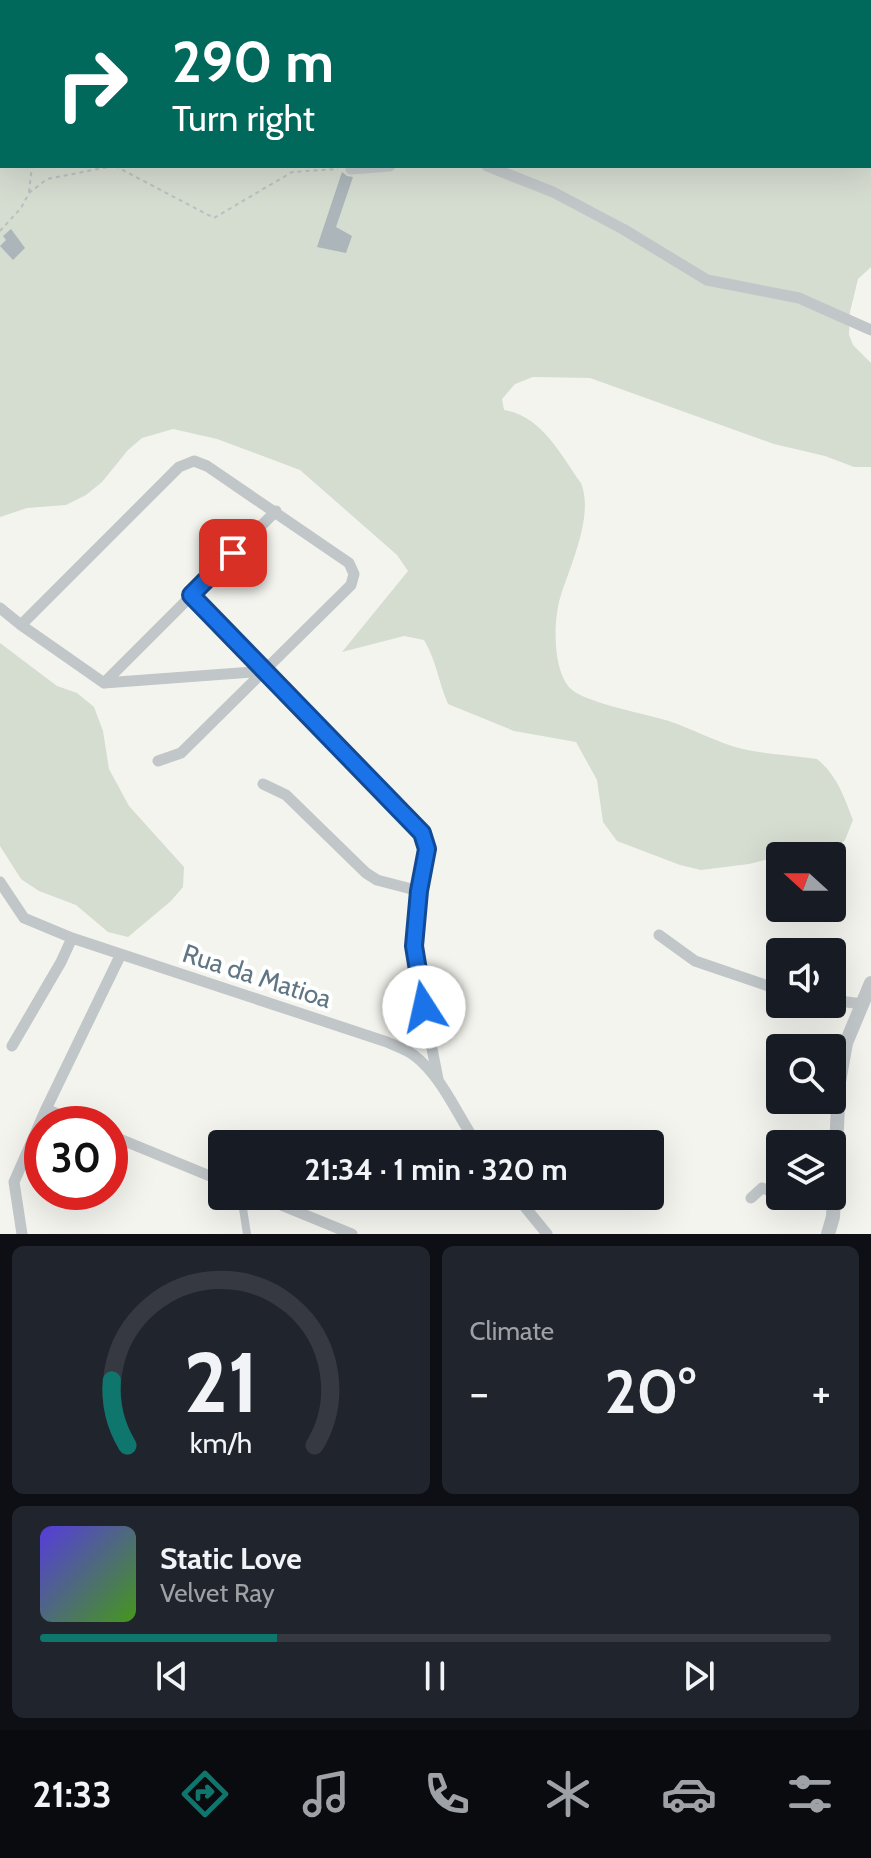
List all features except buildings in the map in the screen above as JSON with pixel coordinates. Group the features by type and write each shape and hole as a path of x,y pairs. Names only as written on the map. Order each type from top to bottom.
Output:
{"street":[{"path":"351,169 364,168"},
{"path":"492,168 553,192 707,280 799,298 871,330"},
{"path":"21,625 179,467 194,461 207,466 276,511 349,563 354,574 351,585 181,753 158,761"},
{"path":"104,683 276,511"},
{"path":"191,595 422,833 427,849 414,946 438,1079"},
{"path":"0,608 104,683 266,671"},
{"path":"263,784 286,795 366,873 377,880 419,891"},
{"name":"Rua da Matioa","path":"0,882 24,918 72,938 387,1042 414,1055 438,1079 469,1130"},
{"path":"659,935 695,961 766,985"},
{"path":"12,1046 72,938"},
{"path":"47,1106 121,954"},
{"path":"834,1234 839,1082 846,1043 871,983"},
{"path":"846,1002 862,1004"},
{"path":"128,1142 208,1175"},
{"path":"22,1234 14,1182 24,1159"},
{"path":"751,1198 762,1188 766,1189"},
{"path":"243,1210 247,1234"},
{"path":"293,1210 352,1234"},
{"path":"527,1210 547,1234"},
{"path":"828,1210 834,1212"},
{"path":"828,1234 834,1212"}],"path":[{"path":"0,231 21,208 29,193 32,168"},
{"path":"29,193 47,179 105,168"},
{"path":"119,168 214,218 292,172 351,169"}],"shaded area":[{"path":"0,168 871,168 871,267 858,279 850,312 849,335 853,345 871,363 871,467 854,467 825,456 774,444 590,378 533,377 515,384 502,399 504,410 540,428 581,483 585,510 583,524 557,617 557,657 560,670 571,689 587,698 667,721 732,746 817,759 835,779 853,820 843,842 766,842 766,860 701,870 617,841 603,822 597,780 576,742 514,731 448,704 424,640 404,636 342,652 408,571 397,555 300,470 217,439 173,429 142,438 102,482 66,505 27,508 0,517"},
{"path":"0,643 57,686 77,693 94,707 103,731 109,769 129,806 184,867 183,887 128,937 108,932 76,905 39,891 21,879 0,846"}],"route":[{"path":"233,553 191,595 422,833 427,849 414,946 424,1007"}]}
